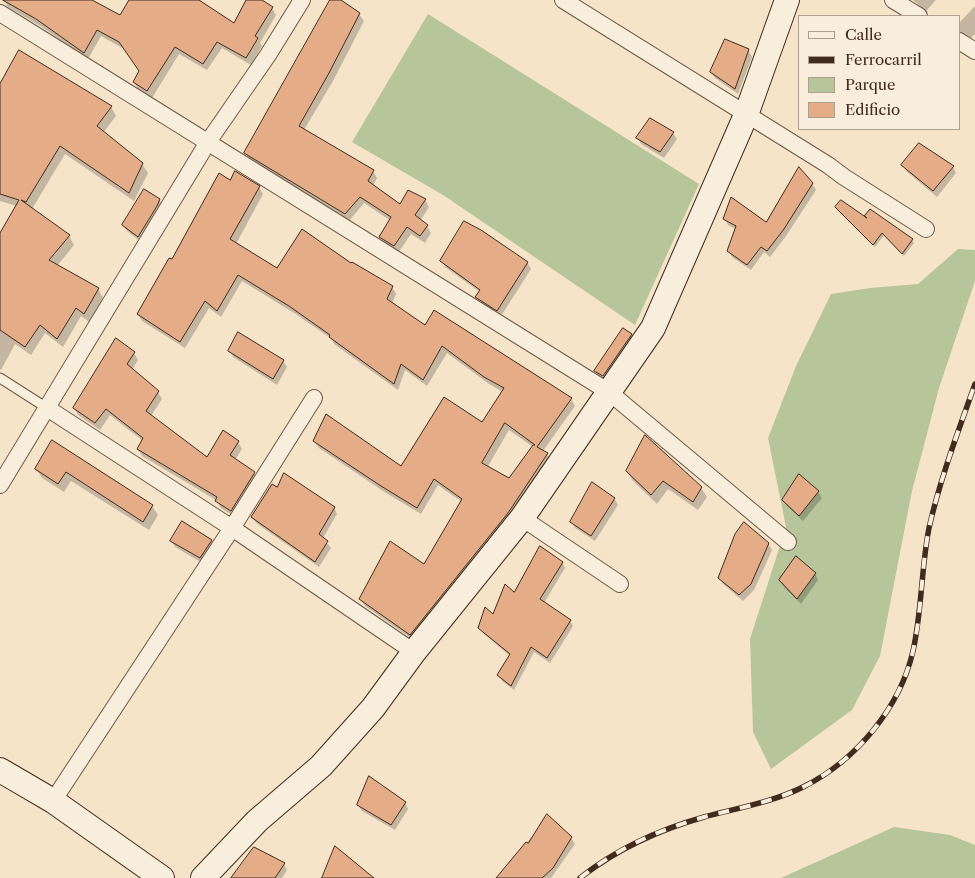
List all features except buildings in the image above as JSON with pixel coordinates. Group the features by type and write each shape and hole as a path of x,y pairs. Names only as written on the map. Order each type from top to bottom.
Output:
{"street":[{"path":"0,485 208,142 268,55 302,0"},
{"path":"563,0 828,165 926,229"},
{"path":"203,878 258,821 321,766 373,708 414,652 522,518 653,328 746,115 787,0"},
{"path":"893,0 917,15"},
{"path":"0,12 609,392 788,542"},
{"path":"960,42 975,51"},
{"path":"53,801 232,528 314,398"},
{"path":"47,408 232,528 414,652"},
{"path":"522,518 620,584"},
{"path":"0,770 53,801 162,878"}],"lane":[{"path":"0,378 47,408"}],"green space":[{"path":"428,14 699,184 635,325 443,195 352,142"},
{"path":"958,249 975,250 975,281 939,388 912,491 880,656 852,710 771,769 753,732 750,639 786,527 768,438 796,366 831,294 870,288 918,284"},
{"path":"894,827 950,835 975,845 975,878 781,878"}],"railway":[{"path":"580,878 624,849 655,834 704,817 768,800 805,786 842,762 873,730 887,712 907,672 918,621 924,559 933,510 975,384"}]}
